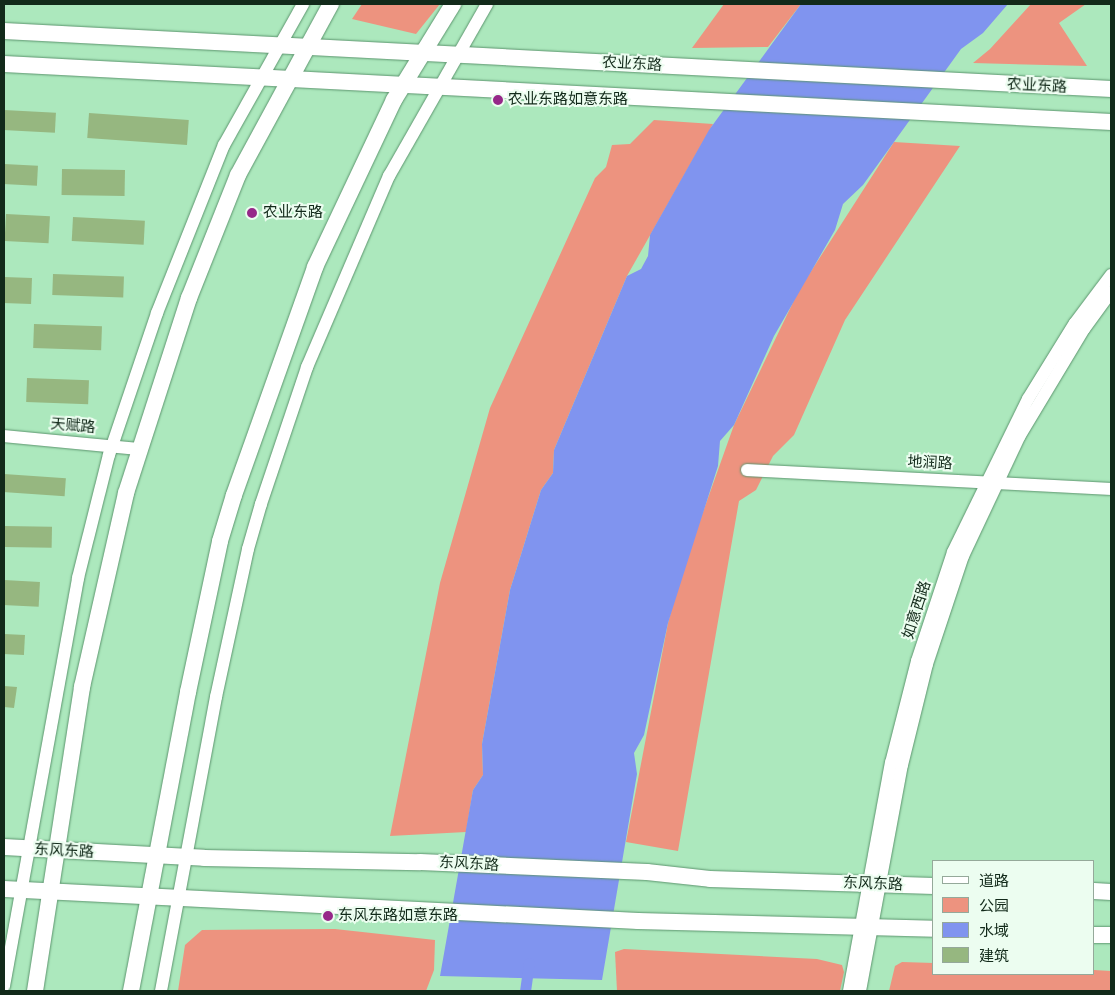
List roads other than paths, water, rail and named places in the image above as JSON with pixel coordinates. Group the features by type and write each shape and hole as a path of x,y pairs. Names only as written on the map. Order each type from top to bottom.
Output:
{"main road":[{"path":"35,991 82,688 126,493 189,298 238,174 288,78 331,4"},
{"path":"131,991 206,605 234,495 315,267 361,165 404,84 452,4"},
{"name":"农业东路","path":"4,31 1111,89"},
{"path":"4,64 262,76 1111,122"},
{"name":"东风东路","path":"4,848 186,857 420,862 648,872 710,879 932,886"},
{"path":"12,890 149,895 415,911 638,921 932,929"},
{"path":"1095,891 1111,892"},
{"path":"1095,935 1111,936"}],"street":[{"path":"4,986 12,890 27,849 78,578 93,509 157,313 220,154 303,4"},
{"path":"161,991 236,602 261,504 307,367 388,176 487,4"},
{"name":"如意西路","path":"860,991 867,927 902,765 927,664 963,556 990,483 1028,399 1075,323 1111,275"},
{"name":"如意西路","path":"990,483 1037,404 1111,292"},
{"name":"天赋路","path":"4,436 140,449"},
{"name":"地润路","path":"747,470 1111,489"},
{"name":"如意西路","path":"849,991 867,927"}],"water":[{"path":"801,4 1008,4 983,33 961,49 863,185 843,204 835,230 774,336 734,425 720,441 718,466 668,623 644,735 634,753 637,774 602,980 440,976 473,790 483,775 482,744 510,590 541,490 553,473 554,450 627,276 641,269 648,256 650,235 709,130"}],"waterway":[{"path":"525,991 529,963"}],"place":[{"name":"农业东路如意东路","path":"498,100"},
{"name":"农业东路","path":"252,213"},
{"name":"东风东路如意东路","path":"328,916"}]}
